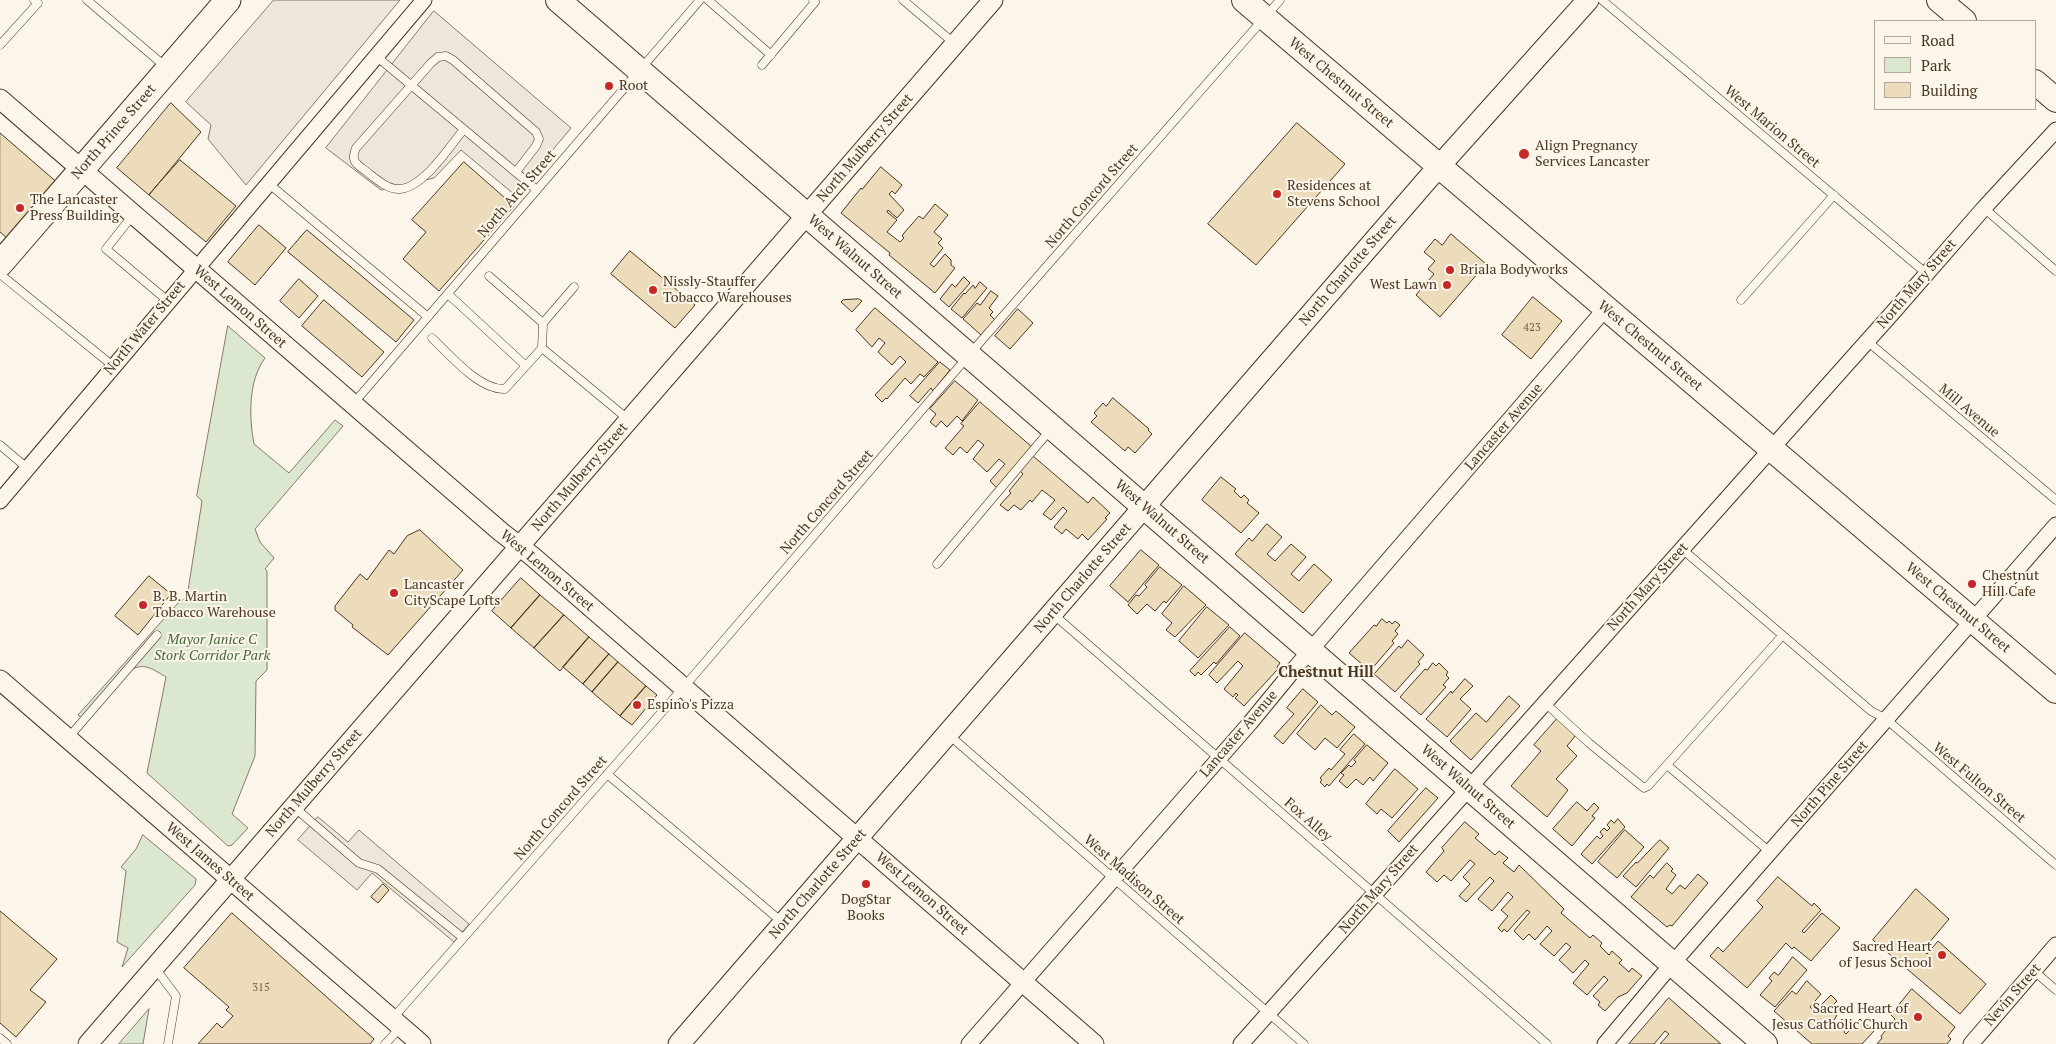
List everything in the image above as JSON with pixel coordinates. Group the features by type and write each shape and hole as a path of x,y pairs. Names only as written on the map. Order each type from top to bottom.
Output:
{"highway":[{"name":"North Prince Street","path":"0,264 228,0"}],"main road":[{"name":"West Walnut Street","path":"558,0 1765,1044"},
{"name":"West Chestnut Street","path":"1244,0 1272,9 1439,166 2056,691"},
{"name":"North Charlotte Street","path":"679,1044 1439,166 1588,0"},
{"path":"1941,1 1963,20"},
{"path":"2036,83 2056,100"}],"street":[{"name":"North Water Street","path":"0,501 424,0"},
{"name":"North Mulberry Street","path":"88,1044 992,0"},
{"name":"West Lemon Street","path":"0,99 1094,1044"},
{"name":"North Mary Street","path":"1241,1044 1984,208 2056,130"},
{"name":"Lancaster Avenue","path":"969,1044 1219,758 1606,308"},
{"name":"North Pine Street","path":"1605,1044 1672,964 2056,525"},
{"name":"West James Street","path":"0,680 421,1044"},
{"name":"Nevin Street","path":"1971,1044 2056,945"}],"lane":[{"path":"0,45 38,3 34,0"},
{"path":"87,0 168,69"},
{"name":"North Arch Street","path":"352,404 700,0"},
{"path":"708,0 770,55"},
{"path":"762,65 815,2 813,0"},
{"path":"903,0 955,44"},
{"name":"West Marion Street","path":"1602,0 1927,274"},
{"name":"North Concord Street","path":"385,1044 396,1023 463,938 683,688 969,355 1272,9"},
{"path":"376,56 537,190"},
{"path":"464,129 425,176 409,187 399,189 383,184 354,162 352,156 356,148 411,85 438,57 446,56 536,132 539,139 536,146 516,172"},
{"path":"268,183 428,317"},
{"path":"1741,300 1834,195"},
{"path":"1984,208 2056,271"},
{"path":"134,215 106,249 168,301"},
{"path":"0,274 113,366"},
{"path":"489,276 543,323"},
{"path":"432,338 476,379 497,389 505,389 542,348 543,323 574,286"},
{"path":"448,294 526,366"},
{"name":"Mill Avenue","path":"1867,341 2056,500"},
{"path":"542,348 629,420"},
{"path":"937,564 1052,427"},
{"path":"0,445 27,468"},
{"name":"West Fulton Street","path":"1682,549 1782,636 1871,711 1886,719 2056,865"},
{"name":"Fox Alley","path":"1053,614 1547,1044"},
{"path":"68,738 157,635"},
{"path":"1545,703 1589,743 1644,788 1667,765 1782,636"},
{"name":"West Madison Street","path":"947,734 1304,1044"},
{"path":"1667,765 1770,852"},
{"path":"607,774 783,923"},
{"path":"293,807 359,863 378,868 463,938"},
{"path":"2034,971 2056,990"},
{"path":"149,973 176,996 168,1044"},
{"path":"0,1038 7,1044"}],"green space":[{"name":"Mayor Janice C Stork Corridor Park","path":"228,326 265,358 255,377 251,400 254,444 289,473 335,420 343,426 255,529 260,542 274,558 265,569 267,571 267,670 256,681 255,756 232,814 248,828 232,845 228,846 147,773 166,677 148,668 135,668 130,671 86,723 78,715 178,603 187,597 202,501 197,496"},
{"path":"143,835 196,879 195,885 122,967 128,948 117,942 126,871 121,867 136,849"},
{"path":"149,1009 143,1044 119,1044"}],"shaded area":[{"path":"274,0 400,0 246,185 208,139 211,125 186,102"},
{"path":"434,11 571,128 515,195 461,150 434,178 381,190 326,148"},
{"path":"318,817 348,842 359,830 469,924 454,942 372,873 357,890 298,840"}],"building":[{"path":"171,103 201,132 149,195 117,168"},
{"name":"Residences at Stevens School","path":"1297,123 1345,164 1256,265 1208,224"},
{"name":"The Lancaster Press Building","path":"0,133 60,185 13,243 0,232"},
{"path":"180,160 236,206 206,242 149,195"},
{"path":"464,162 514,206 439,291 403,259 426,232 412,220"},
{"path":"881,167 902,185 895,194 892,191 889,194 904,210 897,218 888,210 887,212 897,220 887,232 900,242 904,238 902,236 904,233 919,216 923,219 935,204 948,215 934,232 942,239 938,243 943,248 930,264 934,267 945,254 951,260 951,265 955,268 935,293 841,213"},
{"path":"259,225 286,248 255,285 228,262"},
{"path":"307,230 414,320 396,342 288,252"},
{"name":"West Lawn","path":"1451,234 1486,264 1440,317 1416,295 1434,274 1428,269 1435,261 1424,252 1435,239 1442,245"},
{"name":"Nissly-Stauffer Tobacco Warehouses","path":"630,251 695,305 675,328 611,274"},
{"path":"964,277 970,283 949,307 940,299 952,284 955,287"},
{"path":"299,279 318,296 299,318 280,301"},
{"path":"980,282 987,288 962,318 951,309 964,293 973,285 975,288"},
{"path":"991,291 998,296 989,308 993,312 990,315 995,320 981,335 963,319 977,303 980,305"},
{"path":"1533,297 1562,321 1531,359 1502,335"},
{"path":"859,299 862,301 852,312 841,302 843,300"},
{"path":"324,300 384,352 362,377 302,326"},
{"path":"875,308 938,362 924,377 920,374 911,384 905,378 887,399 882,402 875,395 906,362 900,356 892,365 878,352 885,343 879,338 872,347 856,330"},
{"path":"1018,309 1033,323 1010,349 995,336"},
{"path":"940,362 950,370 933,391 931,388 918,403 910,396"},
{"path":"955,381 978,400 962,421 957,416 947,427 941,421 936,427 930,422 936,414 930,409"},
{"path":"1113,398 1149,429 1152,434 1135,453 1128,447 1125,451 1091,422 1097,416 1094,413 1103,403 1106,406"},
{"path":"980,402 1032,447 997,488 990,481 1005,464 999,459 987,472 973,459 984,445 978,440 967,453 960,447 953,455 945,448 964,426 961,424"},
{"path":"1033,456 1088,503 1093,497 1110,513 1088,540 1082,534 1078,539 1066,529 1062,534 1054,527 1067,511 1063,507 1051,520 1043,514 1055,500 1042,490 1032,502 1030,500 1021,510 1014,505 1008,511 1000,505 1011,493 1009,491 1023,474 1020,471"},
{"path":"1221,477 1236,489 1234,491 1241,498 1244,495 1249,500 1247,503 1259,513 1241,533 1202,500"},
{"path":"1267,524 1282,537 1267,554 1275,561 1291,544 1306,557 1291,574 1299,581 1314,564 1332,580 1303,613 1235,554 1249,538 1252,541"},
{"name":"Lancaster CityScape Lofts","path":"420,530 463,570 388,655 352,627 353,625 335,610 335,606 360,574 367,580 389,550 394,554 407,536"},
{"path":"1141,550 1159,565 1128,602 1110,586"},
{"path":"1160,567 1182,585 1166,603 1164,601 1155,611 1147,604 1137,614 1128,605 1136,595 1139,596 1147,587 1145,585"},
{"name":"B. B. Martin Tobacco Warehouse","path":"149,576 171,594 138,635 115,616"},
{"path":"521,578 540,595 511,628 492,611"},
{"path":"1184,586 1206,605 1175,637 1166,630 1172,623 1162,614"},
{"path":"540,595 564,615 534,648 511,628"},
{"path":"1207,607 1229,625 1198,658 1179,641"},
{"path":"564,615 589,637 560,671 534,648"},
{"path":"1382,619 1392,624 1395,621 1400,625 1395,631 1398,634 1392,641 1394,643 1370,671 1349,653 1374,625 1376,626"},
{"path":"1230,627 1240,636 1216,664 1214,662 1201,675 1198,672 1195,676 1190,671"},
{"path":"1245,633 1280,663 1277,667 1278,669 1244,706 1235,698 1238,695 1236,693 1233,697 1224,689 1243,666 1238,661 1217,683 1209,675"},
{"path":"589,637 609,654 583,684 563,667"},
{"path":"1408,640 1424,655 1418,662 1420,664 1395,692 1374,674 1399,646 1401,648"},
{"path":"609,654 618,662 592,692 583,684"},
{"path":"618,662 646,686 620,716 592,692"},
{"path":"1433,663 1436,666 1439,663 1448,672 1446,675 1449,678 1443,685 1446,687 1421,715 1400,697 1425,669 1427,670"},
{"path":"1465,679 1473,686 1460,699 1471,709 1447,737 1426,719 1451,691 1452,693"},
{"path":"646,686 657,695 632,725 620,716"},
{"path":"1303,689 1318,702 1283,744 1274,736 1294,714 1287,708"},
{"path":"1509,696 1520,706 1471,760 1450,741 1476,713 1486,722"},
{"path":"1321,705 1332,715 1336,711 1355,727 1337,748 1325,738 1315,750 1297,734"},
{"path":"1557,719 1576,735 1567,746 1577,756 1556,779 1568,790 1547,817 1511,786 1541,751 1534,745"},
{"path":"1354,734 1365,744 1329,786 1327,784 1325,787 1320,782 1322,780 1320,778 1329,768 1331,770 1345,754 1340,750"},
{"path":"1367,745 1388,763 1373,781 1370,777 1363,785 1356,779 1347,788 1339,781 1344,775 1341,773 1349,765 1351,767 1356,762 1354,760"},
{"path":"1395,769 1418,789 1392,818 1381,809 1377,814 1366,804"},
{"path":"1426,788 1438,798 1399,842 1388,831"},
{"path":"1577,802 1587,811 1594,803 1599,808 1592,816 1595,818 1572,846 1553,829"},
{"path":"1618,819 1625,827 1592,864 1581,854 1597,836 1600,839 1603,836 1600,832 1604,828 1607,831 1610,828 1607,825 1611,820 1614,823"},
{"path":"1465,822 1479,834 1475,838 1495,855 1499,851 1508,858 1503,863 1514,872 1519,865 1564,909 1561,913 1590,938 1593,935 1602,943 1600,946 1609,955 1612,951 1622,960 1619,963 1629,972 1632,968 1642,976 1627,993 1618,997 1605,1011 1598,1005 1600,1002 1593,996 1608,980 1604,976 1587,995 1573,983 1589,964 1585,960 1573,973 1559,960 1571,947 1566,943 1554,956 1540,944 1552,931 1547,926 1535,940 1529,934 1523,940 1514,931 1530,912 1527,910 1507,932 1504,929 1502,932 1498,928 1508,916 1501,910 1513,897 1508,892 1492,911 1478,899 1494,881 1490,877 1466,902 1459,896 1470,884 1463,877 1475,864 1470,860 1451,881 1444,875 1437,882 1426,872 1444,851 1442,848"},
{"path":"1625,830 1644,847 1617,878 1598,862"},
{"path":"1660,840 1669,848 1636,887 1623,876"},
{"path":"1667,863 1673,869 1671,871 1676,875 1666,889 1672,894 1680,885 1685,889 1698,874 1708,883 1672,926 1667,927 1631,897 1650,875 1653,878"},
{"path":"1778,877 1812,906 1814,903 1821,910 1802,931 1804,933 1822,913 1840,928 1811,961 1786,943 1747,988 1710,956 1718,947 1723,952 1763,907 1757,901"},
{"path":"383,884 389,890 378,903 371,897"},
{"name":"Sacred Heart of Jesus School","path":"1916,889 1949,919 1923,950 1927,954 1938,941 1986,984 1960,1014 1873,940"},
{"path":"0,911 57,959 30,990 46,1002 16,1037 0,1023"},
{"path":"232,913 374,1039 370,1044 198,1044 217,1023 222,1028 233,1016 226,1010 229,1007 184,968"},
{"path":"1793,957 1807,970 1775,1007 1760,995 1772,981 1769,978 1774,972 1778,975"},
{"path":"1807,981 1821,994 1810,1007 1815,1011 1831,995 1837,1001 1830,1008 1837,1015 1831,1025 1834,1028 1842,1019 1849,1025 1844,1032 1846,1034 1860,1019 1874,1031 1862,1044 1812,1044 1774,1011 1792,991 1796,994"},
{"name":"Sacred Heart of Jesus Catholic Church","path":"1912,989 1955,1027 1948,1036 1951,1039 1947,1044 1877,1044 1895,1019 1891,1015"},
{"path":"1669,998 1721,1044 1660,1044 1669,1034 1665,1031 1654,1044 1629,1044"}],"place":[{"name":"Root","path":"609,86"},
{"name":"Align Pregnancy Services Lancaster","path":"1524,154"},
{"name":"Residences at Stevens School","path":"1277,194"},
{"name":"The Lancaster Press Building","path":"20,208"},
{"name":"Briala Bodyworks","path":"1450,270"},
{"name":"West Lawn","path":"1447,285"},
{"name":"Nissly-Stauffer Tobacco Warehouses","path":"653,290"},
{"name":"Chestnut Hill Cafe","path":"1972,584"},
{"name":"Lancaster CityScape Lofts","path":"394,593"},
{"name":"B. B. Martin Tobacco Warehouse","path":"143,605"},
{"name":"Espino's Pizza","path":"637,705"},
{"name":"DogStar Books","path":"866,884"},
{"name":"Sacred Heart of Jesus School","path":"1942,955"},
{"name":"Sacred Heart of Jesus Catholic Church","path":"1918,1017"}],"district":[{"name":"Chestnut Hill","path":"1326,673"}]}
